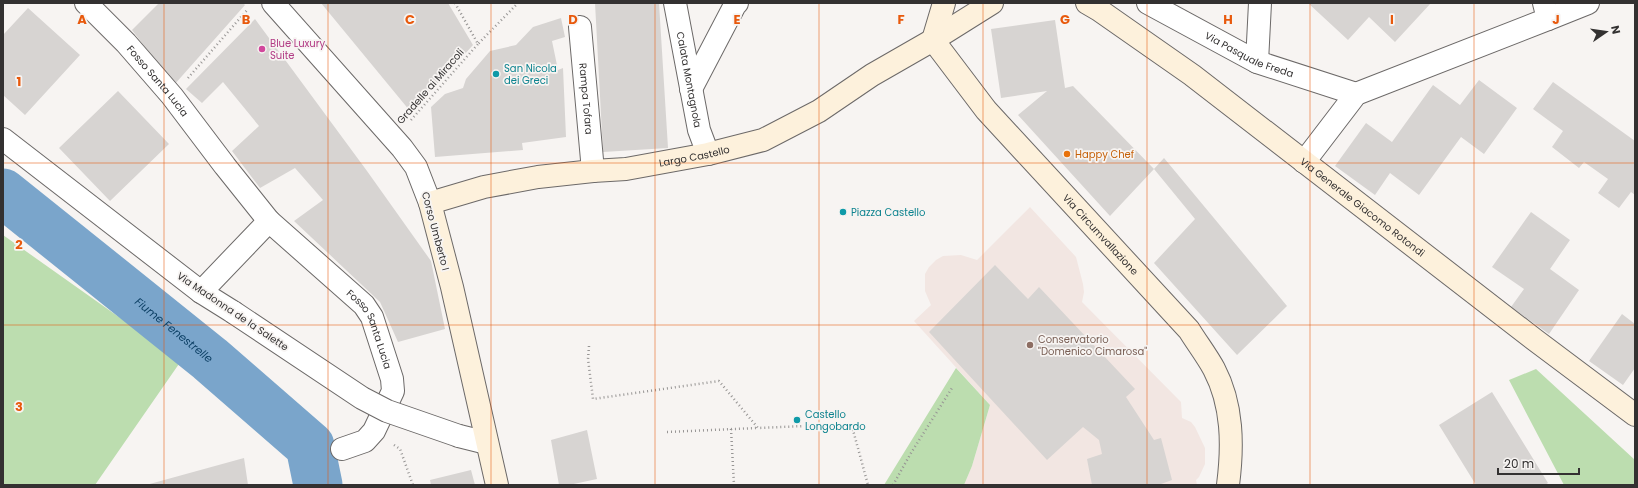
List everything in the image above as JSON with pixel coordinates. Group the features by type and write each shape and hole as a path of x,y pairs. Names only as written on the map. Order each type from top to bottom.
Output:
{"street":[{"name":"Fosso Santa Lucia","path":"86,3 126,43 172,96 269,221 364,305 372,317 392,379 393,391 374,431 364,441 342,449"},
{"name":"Corso Umberto I","path":"273,3 394,139 416,167 430,202 452,287 497,485"},
{"name":"Calata Montagnola","path":"675,3 699,130 708,154"},
{"path":"691,89 737,3"},
{"path":"933,40 944,3"},
{"path":"933,40 992,3"},
{"name":"Via Generale Giacomo Rotondi","path":"1087,3 1192,75 1535,340 1635,414"},
{"name":"Via Pasquale Freda","path":"1148,3 1257,62 1356,94"},
{"path":"1257,62 1260,3"},
{"path":"1304,162 1356,94 1546,11 1588,3"},
{"name":"Rampa Tofara","path":"580,27 593,171"},
{"name":"Largo Castello","path":"430,202 484,187 538,177 626,169 708,154 763,140 812,115 872,75 933,40"},
{"name":"Via Circumvallazione","path":"933,40 986,110 1189,330 1214,369 1229,409 1232,458 1228,485"},
{"name":"Via Madonna de la Salette","path":"3,139 201,292 362,398 387,411 459,436 486,442"},
{"path":"201,292 269,221"}],"path":[{"path":"455,3 478,44"},
{"name":"Gradelle ai Miracoli","path":"394,139 478,44 518,3"},
{"path":"172,96 249,9"},
{"path":"589,346 588,359 594,399 719,381 758,428"},
{"path":"894,485 911,453 952,388"},
{"path":"667,432 828,425 853,430 868,485"},
{"path":"731,429 734,485"},
{"path":"374,431 400,449 413,485"}],"shaded area":[{"name":"Conservatorio \"Domenico Cimarosa\"","path":"1030,207 1076,257 1083,284 1084,292 1082,302 1181,402 1182,418 1191,422 1195,427 1205,448 1205,464 1196,480 1197,485 964,485 972,466 990,405 914,321 931,305 925,291 925,274 936,260 943,256 961,255 977,260"}],"green space":[{"path":"3,235 181,361 95,485 3,485"},
{"path":"956,368 990,405 972,466 964,485 884,485"},
{"path":"1536,369 1635,460 1635,485 1564,485 1509,380"}],"building":[{"path":"159,3 243,3 245,5 174,85 132,30"},
{"path":"321,3 448,3 473,45 410,111"},
{"path":"595,3 659,3 668,148 603,152"},
{"path":"1308,3 1431,3 1395,42 1369,17 1348,40"},
{"path":"28,8 80,55 25,115 3,95 3,35"},
{"path":"561,18 565,37 552,41 558,70 563,68 566,137 522,143 523,150 435,157 431,107 445,94 463,88 466,79 490,51 516,45 533,27"},
{"path":"255,19 431,261 445,329 398,342 380,302 294,221 323,200 295,168 260,188 232,151 259,126 223,82 202,103 186,89"},
{"path":"1055,20 1065,88 1073,86 1154,169 1110,216 1018,115 1047,91 1001,98 991,29"},
{"path":"1479,80 1517,108 1484,154 1461,137 1419,195 1390,173 1375,195 1335,166 1366,123 1392,142 1433,85 1460,105"},
{"path":"1553,82 1635,141 1635,195 1631,192 1619,208 1598,193 1608,179 1584,162 1579,168 1552,147 1563,131 1533,109"},
{"path":"118,91 169,144 110,201 59,148"},
{"path":"1164,158 1287,306 1237,355 1154,263 1195,219 1154,169"},
{"path":"1531,212 1570,240 1550,269 1579,290 1549,334 1511,307 1524,289 1492,267"},
{"name":"Conservatorio \"Domenico Cimarosa\"","path":"995,265 1028,299 1039,287 1135,389 1126,397 1154,440 1161,438 1172,480 1161,485 1092,485 1087,459 1102,454 1099,440 1083,427 1047,460 929,332"},
{"path":"1622,314 1635,324 1635,368 1623,385 1589,361"},
{"path":"1492,392 1548,483 1545,485 1476,485 1439,425"},
{"path":"587,430 597,479 569,485 559,485 551,440"},
{"path":"244,458 248,485 146,485"},
{"path":"471,470 475,485 431,485 430,480"}],"waterway":[{"name":"Fiume Fenestrelle","path":"3,193 210,359 310,446 318,485"}],"place":[{"name":"Blue Luxury Suite","path":"262,49"},
{"name":"San Nicola dei Greci","path":"496,74"},
{"name":"Happy Chef","path":"1067,154"},
{"name":"Piazza Castello","path":"843,212"},
{"name":"Conservatorio \"Domenico Cimarosa\"","path":"1030,345"},
{"name":"Castello Longobardo","path":"797,420"}]}
